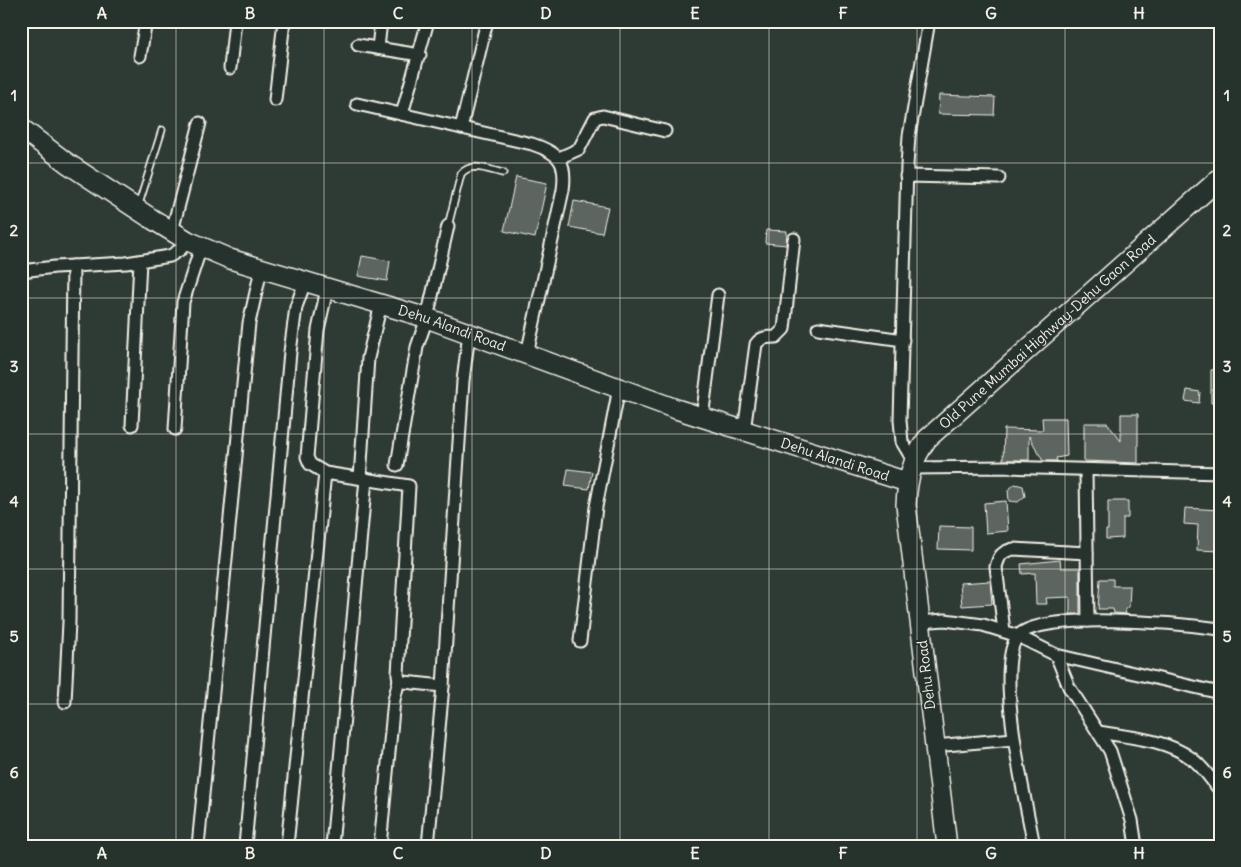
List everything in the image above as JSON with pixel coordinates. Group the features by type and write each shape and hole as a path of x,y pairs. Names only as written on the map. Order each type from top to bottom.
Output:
{"main road":[{"name":"Dehu Alandi Road","path":"21,128 67,163 187,239 261,270 427,318 702,418 744,431 911,471"},
{"name":"Old Pune Mumbai Highway-Dehu Gaon Road","path":"906,505 911,471 917,453 927,439 1220,178"},
{"name":"Dehu Road","path":"906,505 946,846"}],"street":[{"path":"140,56 146,21"},
{"path":"230,68 235,21"},
{"path":"275,100 284,21"},
{"path":"378,48 381,21"},
{"path":"402,114 428,21"},
{"path":"461,128 487,21"},
{"path":"929,21 909,136 906,176 900,432 911,471 987,467 1220,473"},
{"path":"358,45 420,55"},
{"path":"357,104 532,144 552,151 559,158 564,168 563,190 527,354"},
{"path":"559,158 578,149 595,118 603,116 665,131"},
{"path":"175,429 187,239 200,123"},
{"path":"906,176 999,178"},
{"path":"397,466 417,347 427,318 448,226"},
{"path":"21,271 140,261 170,256 181,249 187,239"},
{"path":"744,431 756,344 758,340 766,337 776,337 784,329 794,239"},
{"path":"132,425 140,261"},
{"path":"65,702 69,622 73,266"},
{"path":"198,846 249,324 261,270"},
{"path":"245,846 290,352 296,307 305,282"},
{"path":"327,289 318,330 307,449 310,464 325,473 409,486 398,674 400,680 394,700 380,846"},
{"path":"702,418 718,296"},
{"path":"332,846 363,479 368,358 381,304"},
{"path":"818,328 903,340"},
{"path":"428,846 443,686 463,382 469,333"},
{"path":"580,641 596,507 619,388"},
{"path":"1086,470 1088,621"},
{"path":"287,846 325,473"},
{"path":"1004,631 996,567 998,558 1003,552 1013,549 1087,553"},
{"path":"919,622 962,621 1018,636 1056,655 1220,693"},
{"path":"1034,846 1014,739 1009,678 1010,650 1018,636 1036,627 1088,621 1144,621 1220,629"},
{"path":"1056,655 1069,687 1110,751 1132,820 1136,846"},
{"path":"400,680 443,686"},
{"path":"1098,732 1151,741 1182,752 1192,758 1220,790"},
{"path":"934,746 1014,739"}],"lane":[{"path":"137,209 162,130"},
{"path":"448,226 461,174 466,168 472,166 503,173"}],"building":[{"path":"939,95 995,97 994,115 938,114"},
{"path":"516,177 547,183 535,238 504,231"},
{"path":"574,201 608,207 602,233 569,227"},
{"path":"766,230 787,231 786,245 765,243"},
{"path":"362,256 390,261 387,281 358,276"},
{"path":"1220,369 1220,403 1211,403 1211,370"},
{"path":"1187,390 1200,392 1199,403 1185,401"},
{"path":"1121,414 1138,414 1138,463 1084,461 1084,423 1107,423 1121,441"},
{"path":"1042,418 1066,418 1067,456 1056,458 1057,461 1043,461 1029,436 1029,460 1003,460 1004,429 1043,430"},
{"path":"568,469 592,472 589,489 565,486"},
{"path":"1015,484 1023,486 1025,496 1018,502 1009,501 1008,490"},
{"path":"1006,501 1008,531 986,533 984,503"},
{"path":"1108,501 1128,501 1128,518 1123,518 1123,538 1106,539 1106,530 1108,530"},
{"path":"1185,508 1220,510 1220,551 1197,550 1198,525 1184,524"},
{"path":"939,526 971,527 971,550 938,549"},
{"path":"1060,560 1061,568 1080,568 1080,614 1070,614 1070,597 1046,598 1047,604 1036,604 1035,573 1022,574 1021,564"},
{"path":"1100,579 1113,579 1113,586 1130,586 1129,607 1125,609 1126,614 1114,613 1113,609 1098,609"},
{"path":"990,581 992,604 962,606 960,583"}]}
